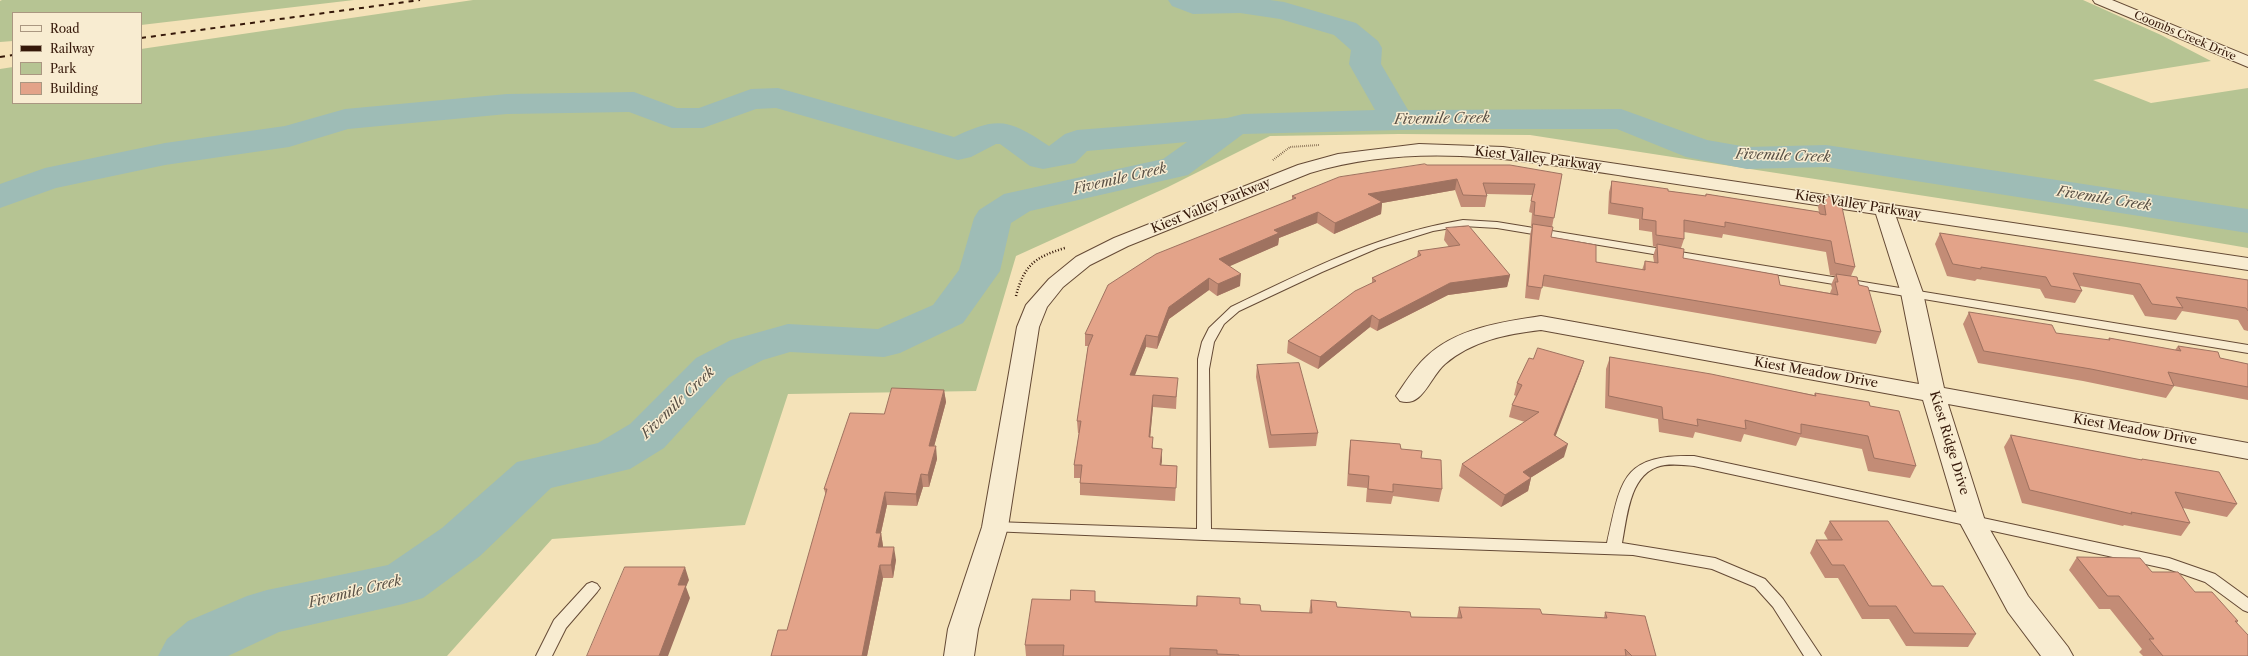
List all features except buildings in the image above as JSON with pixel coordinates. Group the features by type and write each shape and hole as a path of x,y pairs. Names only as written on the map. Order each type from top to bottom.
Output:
{"street":[{"name":"Coombs Creek Drive","path":"2100,0 2248,62"},
{"name":"Kiest Valley Parkway","path":"959,656 963,629 995,527 1016,392 1028,327 1037,305 1056,284 1083,261 1108,248 1304,170 1338,159 1384,152 1419,150 1502,152 2248,264"},
{"name":"Kiest Ridge Drive","path":"1884,209 1912,293 1933,394 1972,521 2018,604 2058,656"},
{"name":"Kiest Meadow Drive","path":"1408,396 1436,360 1472,338 1501,328 1541,323 2248,451"}],"lane":[{"path":"1204,535 1203,369 1205,347 1218,321 1235,309 1378,243 1434,228 1465,223 1497,225 2248,349"},
{"path":"1613,548 1629,484 1643,466 1674,459 1694,461 2169,564 2210,578 2248,606"},
{"path":"995,527 1633,549 1715,564 1760,583 1778,603 1813,656"},
{"path":"544,656 560,624 592,588"}],"path":[{"path":"1271,162 1290,147 1303,145 1324,145"},
{"path":"1015,300 1020,278 1028,266 1048,253 1066,248"}],"green space":[{"path":"354,0 142,25 142,12 12,12 12,41 0,42 0,1"},
{"path":"473,0 2083,0 2161,35 2211,61 2093,80 2151,103 2248,88 2248,248 2126,227 1530,135 1399,134 1270,136 1168,187 1016,256 976,391 788,394 745,525 552,539 447,656 0,656 0,69 12,67 12,104 142,104 142,49"}],"waterway":[{"path":"1182,0 1193,5 1240,4 1284,11 1345,29 1367,48 1365,64 1397,120"},
{"path":"0,197 45,179 165,154 289,136 345,119 507,104 634,102 672,118 703,118 751,99 778,98 958,149 991,133 1009,135 1043,158 1062,155 1077,141 1228,128"},
{"name":"Fivemile Creek","path":"188,656 209,638 267,612 403,583 461,542 535,474 612,457 647,436 712,368 747,350 788,338 884,343 948,314 979,271 993,218 1017,202 1175,167 1231,127 1243,124 1441,119 1621,119 1699,149 1747,158 1826,156 2248,221"}],"railway":[{"path":"142,38 420,0"},
{"path":"0,57 12,55"}]}
